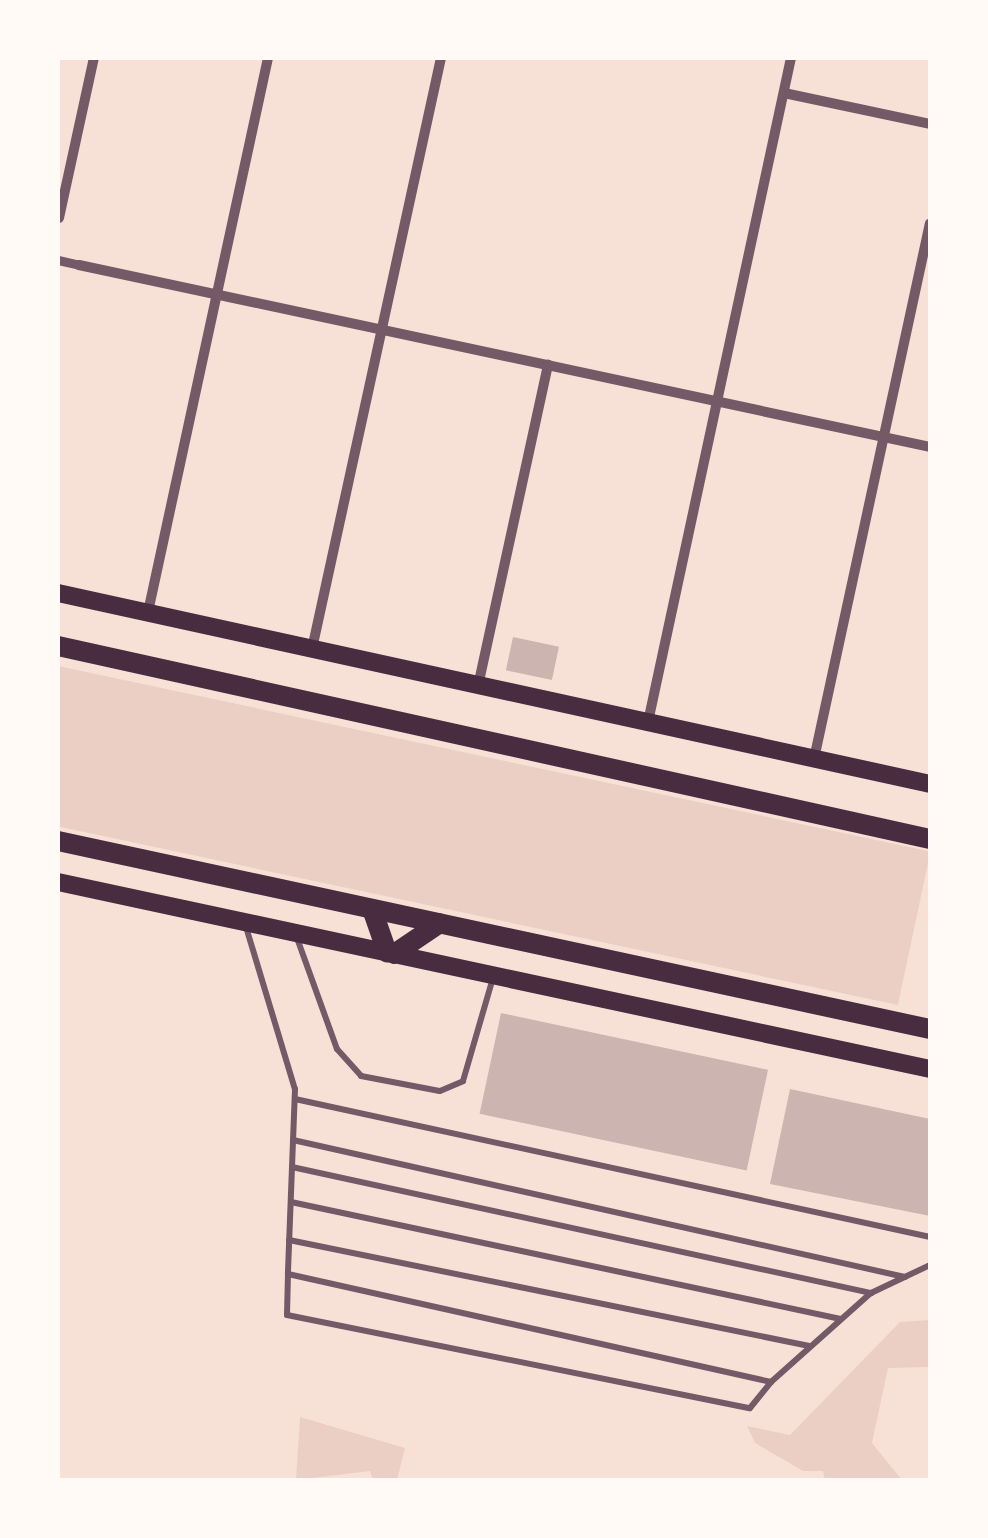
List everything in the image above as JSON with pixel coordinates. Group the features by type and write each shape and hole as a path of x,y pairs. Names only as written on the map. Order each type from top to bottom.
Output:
{"main road":[{"path":"58,593 930,784"},
{"path":"58,646 930,839"},
{"path":"58,841 930,1029"},
{"path":"58,882 930,1068"},
{"path":"372,908 390,953"},
{"path":"390,953 440,924"}],"street":[{"path":"58,222 94,58"},
{"path":"148,612 268,58"},
{"path":"312,648 440,58"},
{"path":"648,722 791,58"},
{"path":"784,93 930,124"},
{"path":"814,759 930,223"},
{"path":"58,260 930,446"},
{"path":"478,686 548,365"}],"lane":[{"path":"244,921 294,1098 286,1315 750,1408 772,1382 870,1293 930,1265"},
{"path":"295,932 337,1050 361,1076 440,1091 463,1081 494,976"},
{"path":"294,1098 930,1238"},
{"path":"293,1140 905,1277"},
{"path":"292,1168 870,1293"},
{"path":"291,1202 841,1318"},
{"path":"289,1240 810,1346"},
{"path":"288,1274 772,1382"}],"shaded area":[{"path":"58,666 930,851 898,1005 58,827"},
{"path":"930,1320 930,1367 888,1368 872,1443 902,1480 825,1480 823,1471 803,1471 755,1443 747,1426 790,1435 900,1322"},
{"path":"300,1417 405,1448 397,1480 373,1480 370,1471 296,1480"}],"building":[{"path":"513,637 559,647 552,680 506,670"},
{"path":"501,1013 768,1070 747,1171 480,1114"},
{"path":"790,1089 930,1119 930,1216 770,1184"}]}
